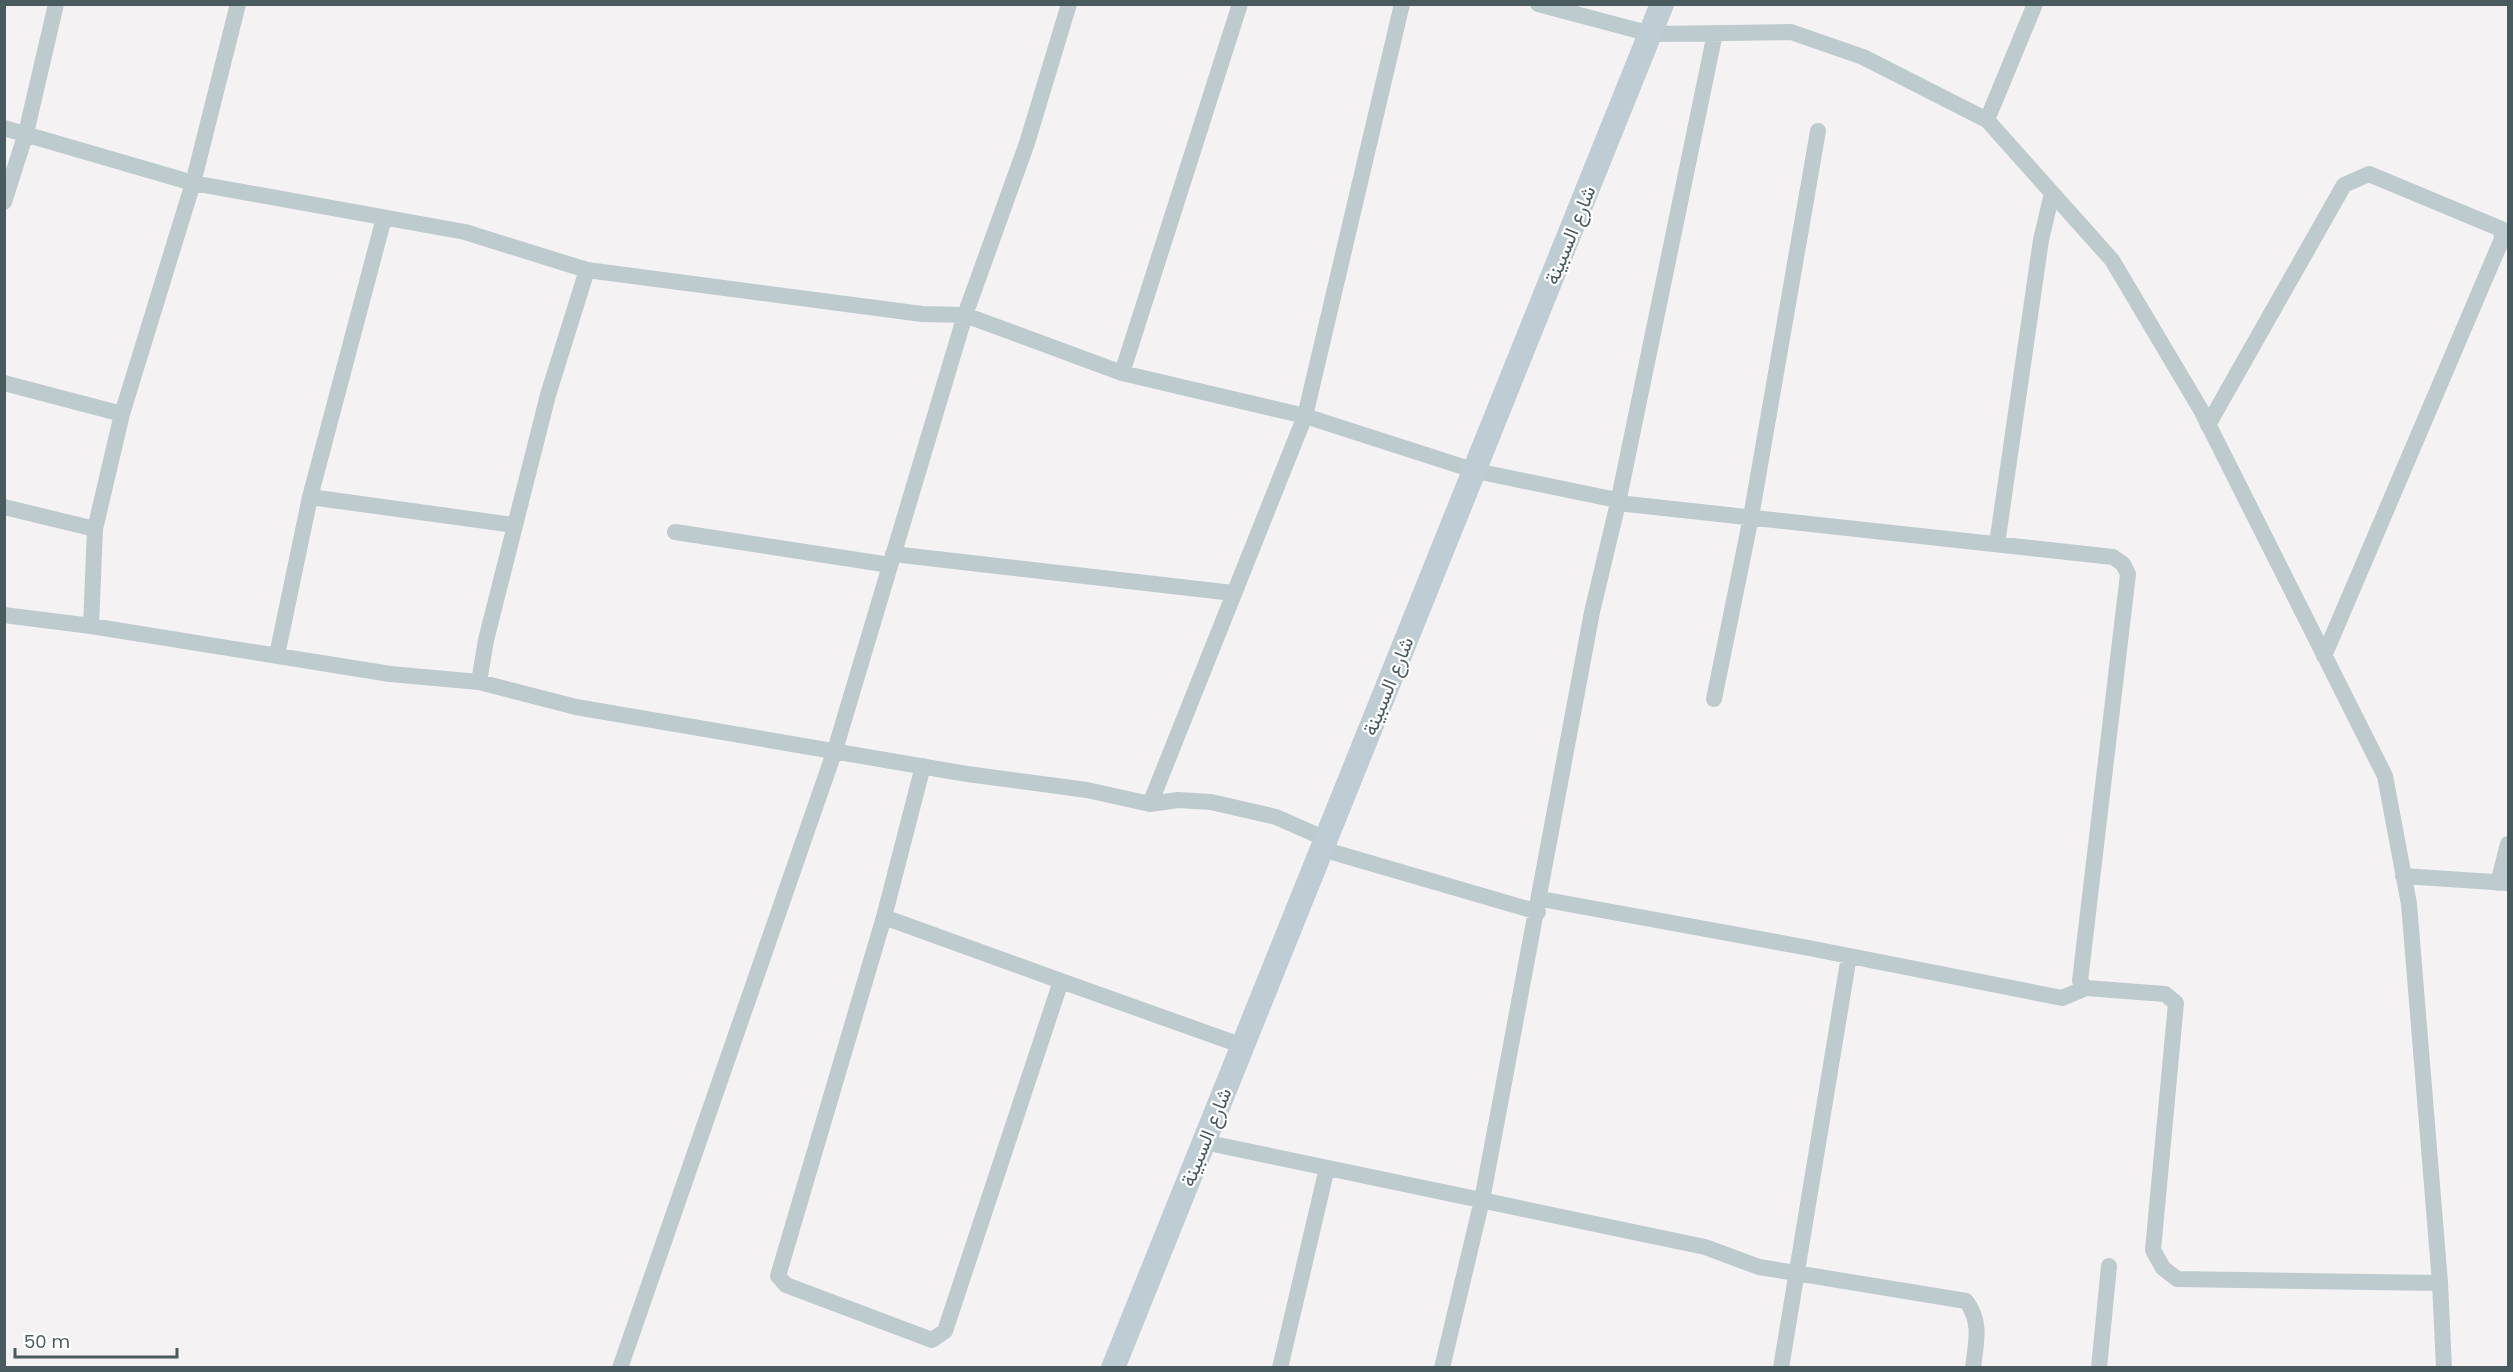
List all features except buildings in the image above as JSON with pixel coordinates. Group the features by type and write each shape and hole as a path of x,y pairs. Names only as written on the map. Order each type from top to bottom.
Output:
{"main road":[{"name":"شارع السبينة","path":"1113,1368 1476,471 1662,4"}],"street":[{"path":"4,202 26,133 56,4"},
{"path":"91,626 95,529 122,414 193,183 238,4"},
{"path":"620,1368 835,750 965,315 1027,143 1069,4"},
{"path":"1122,374 1240,4"},
{"path":"1150,804 1305,416 1402,4"},
{"path":"1538,4 1651,34 1791,32 1863,57 1987,120 2112,260 2208,425 2385,776 2409,904 2440,1283 2444,1368"},
{"path":"1987,120 2035,4"},
{"path":"1442,1368 1482,1200 1539,906 1592,612 1618,503 1715,33"},
{"path":"4,128 193,183 465,232 587,270 922,314 965,315 1122,374 1305,416 1476,471 1612,499 1618,503 2113,557 2123,564 2128,574 2080,981 2086,988"},
{"path":"1714,699 1751,517 1818,131"},
{"path":"2208,425 2344,185 2369,174 2505,229 2324,656"},
{"path":"1997,544 2041,240 2052,193"},
{"path":"277,655 310,497 384,218"},
{"path":"479,682 486,640 548,395 587,270"},
{"path":"4,383 122,414"},
{"path":"310,497 514,525"},
{"path":"4,507 95,529"},
{"path":"675,532 892,560 1233,593"},
{"path":"4,615 91,626 390,674 479,682 576,707 923,766 1088,790 1150,804 1178,800 1211,802 1276,817 1324,844 1539,906 1849,956 2062,998 2086,988 2165,994 2176,1003 2153,1250 2163,1268 2177,1279 2440,1283"},
{"path":"923,766 884,916 778,1276 786,1285 932,1340 945,1330 1061,981"},
{"path":"2403,876 2503,883 2508,844"},
{"path":"884,916 1243,1046"},
{"path":"1781,1368 1849,956"},
{"path":"1204,1142 1705,1247 1759,1267 1966,1301 1975,1313 1977,1334 1973,1368"},
{"path":"1280,1368 1327,1168"},
{"path":"2099,1368 2109,1266"}]}
